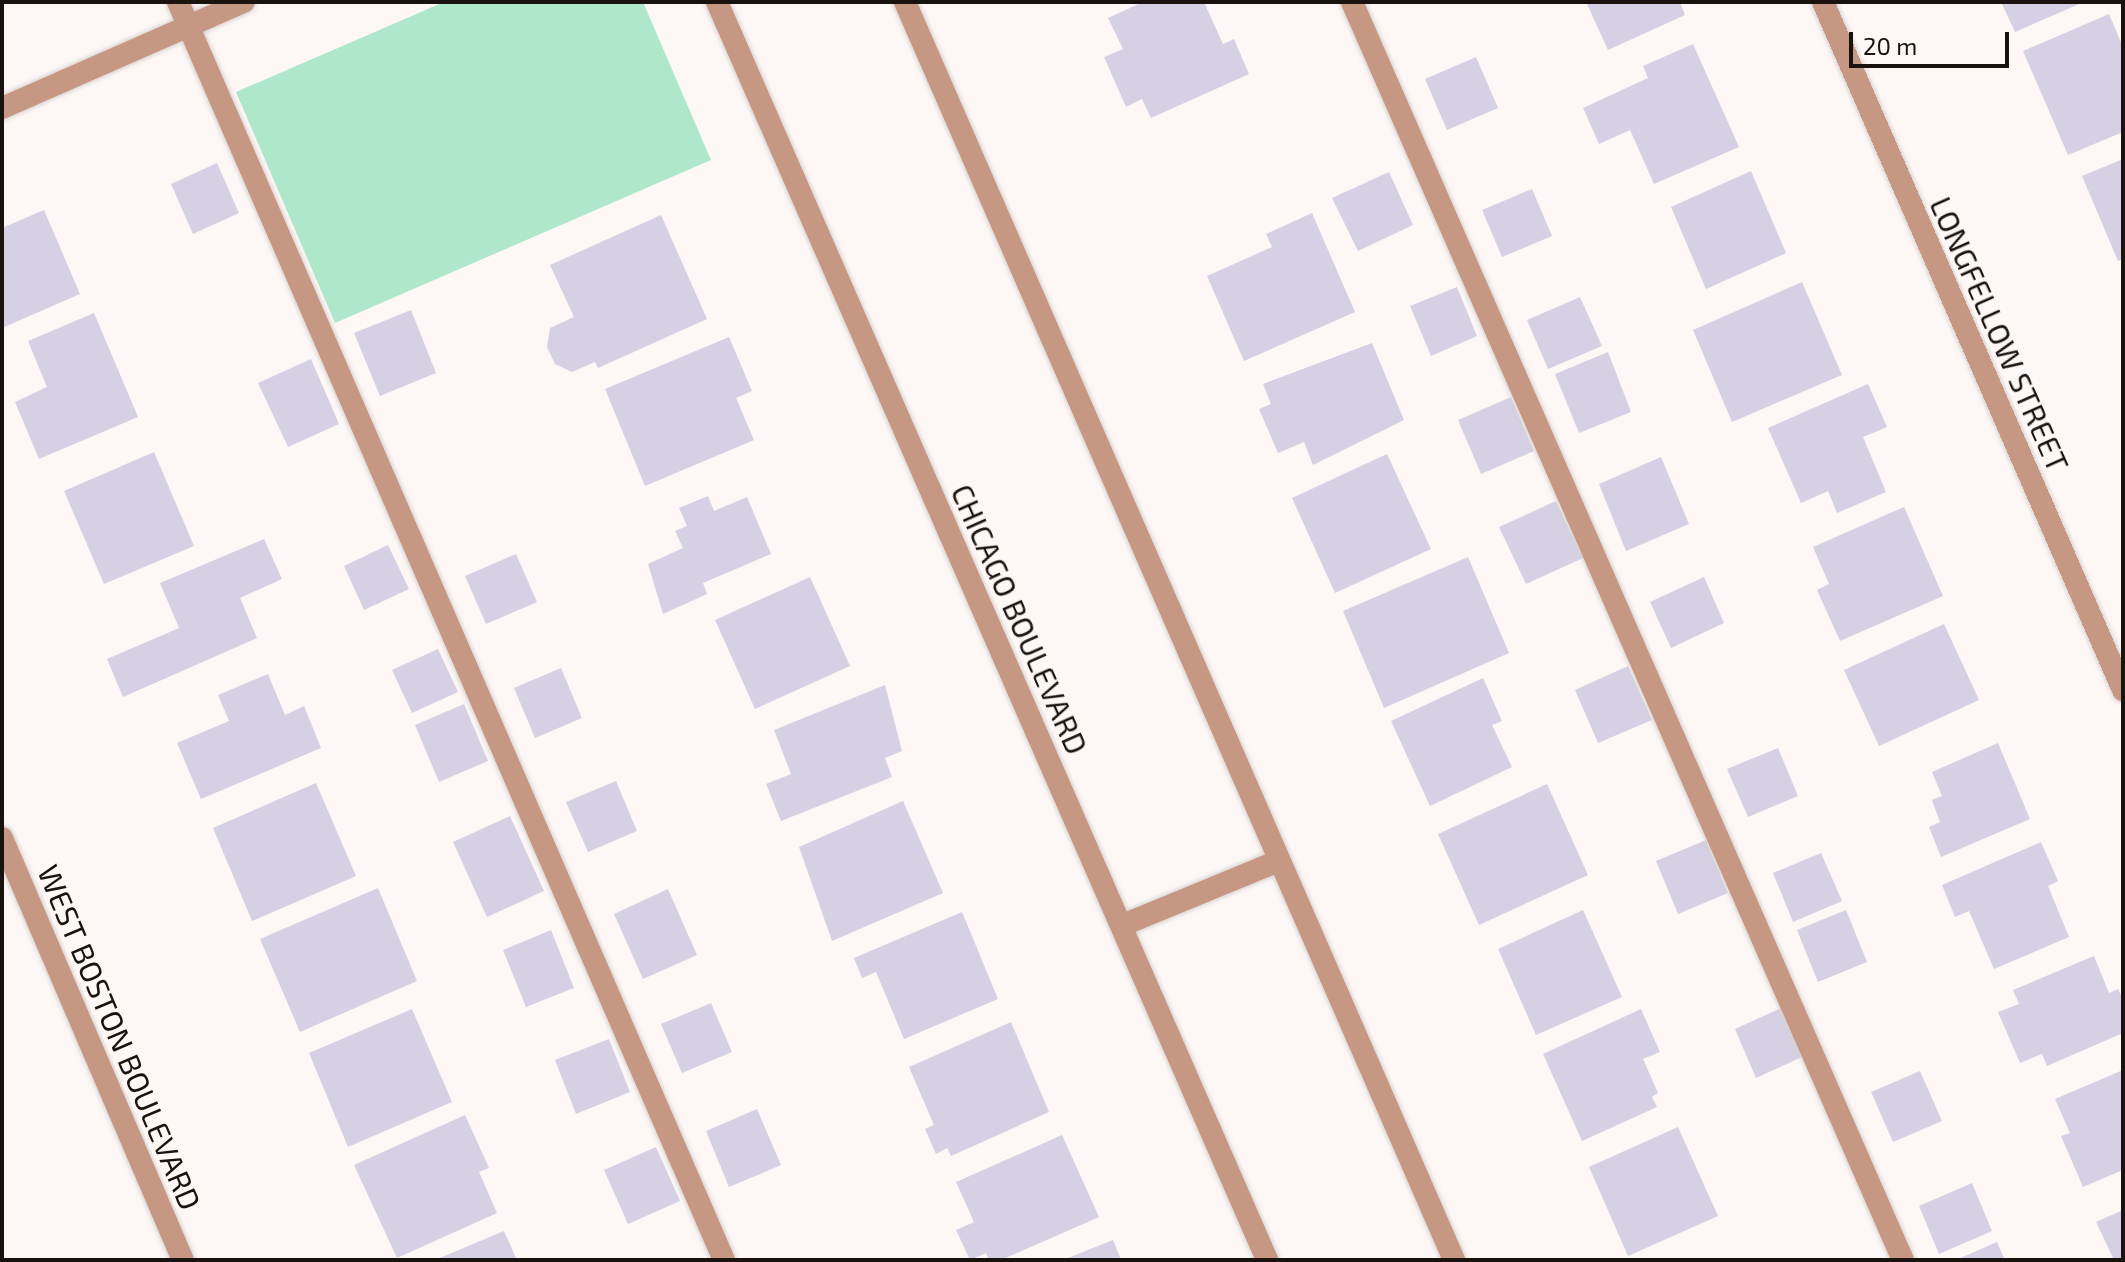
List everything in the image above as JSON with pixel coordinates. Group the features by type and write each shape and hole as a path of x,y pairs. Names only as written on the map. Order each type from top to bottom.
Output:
{"street":[{"path":"178,2 724,1260"},
{"path":"2,108 244,2"},
{"name":"CHICAGO BOULEVARD","path":"717,2 1267,1260"},
{"path":"905,2 1454,1260"},
{"path":"1352,2 1903,1260"},
{"name":"LONGFELLOW STREET","path":"1823,2 2123,690"},
{"name":"WEST BOSTON BOULEVARD","path":"2,838 183,1260"},
{"path":"1123,925 1278,861"}],"green space":[{"path":"444,2 643,2 711,160 335,323 236,92"}],"building":[{"path":"1143,2 1204,2 1223,44 1234,39 1249,74 1151,118 1142,99 1126,107 1104,57 1123,49 1108,18"},
{"path":"1586,2 1680,2 1685,15 1608,50"},
{"path":"2001,2 2084,2 2015,32"},
{"path":"2109,14 2123,47 2123,132 2068,155 2023,51"},
{"path":"1693,44 1739,147 1654,184 1630,130 1599,144 1583,108 1648,78 1643,66"},
{"path":"1476,57 1498,108 1447,130 1425,79"},
{"path":"2123,159 2123,259 2118,261 2082,176"},
{"path":"217,163 239,213 193,234 171,184"},
{"path":"1751,171 1786,253 1706,289 1671,207"},
{"path":"1389,172 1413,225 1358,251 1332,198"},
{"path":"1532,189 1552,236 1502,257 1482,210"},
{"path":"44,210 80,294 2,328 2,228"},
{"path":"1312,213 1355,312 1244,361 1207,276 1272,247 1266,234"},
{"path":"661,215 707,319 598,368 595,362 572,372 555,364 547,347 550,328 574,317 550,265"},
{"path":"1802,282 1842,375 1732,422 1693,330"},
{"path":"1457,287 1477,336 1431,356 1410,306"},
{"path":"1580,297 1602,346 1548,369 1527,320"},
{"path":"411,310 436,373 380,396 354,333"},
{"path":"94,313 138,417 39,459 15,402 47,387 28,341"},
{"path":"729,337 752,391 736,398 754,440 645,486 605,389"},
{"path":"1372,343 1404,420 1313,465 1304,442 1278,453 1259,409 1271,404 1263,384"},
{"path":"1608,352 1631,412 1579,433 1555,374"},
{"path":"311,359 339,424 288,447 258,383"},
{"path":"1868,384 1887,427 1863,437 1886,492 1837,513 1828,491 1801,503 1768,428"},
{"path":"1511,397 1534,451 1481,474 1458,420"},
{"path":"154,452 194,546 104,584 64,491"},
{"path":"1387,454 1431,549 1335,593 1292,498"},
{"path":"1661,457 1689,524 1626,551 1599,484"},
{"path":"708,496 714,511 747,497 771,554 703,583 707,594 663,614 648,564 683,548 675,531 687,526 679,508"},
{"path":"1556,501 1583,558 1526,584 1499,527"},
{"path":"1904,507 1943,596 1840,641 1817,590 1829,584 1813,547"},
{"path":"264,539 282,579 240,598 257,638 123,697 107,659 179,628 160,583"},
{"path":"388,545 409,589 364,610 344,566"},
{"path":"516,554 537,602 486,624 465,576"},
{"path":"1468,557 1509,653 1384,708 1343,611"},
{"path":"810,577 850,666 755,709 715,620"},
{"path":"1704,577 1724,623 1671,648 1650,602"},
{"path":"1944,624 1979,700 1879,746 1844,670"},
{"path":"438,649 458,692 412,713 392,670"},
{"path":"1628,666 1652,720 1598,743 1575,690"},
{"path":"561,668 582,718 535,738 514,688"},
{"path":"268,674 285,715 304,706 321,748 201,799 177,743 229,721 218,695"},
{"path":"1483,678 1502,721 1492,725 1512,767 1430,806 1391,721"},
{"path":"885,685 902,751 885,758 892,777 781,821 766,784 791,774 774,730"},
{"path":"464,704 488,761 439,782 415,725"},
{"path":"1998,743 2030,819 1941,857 1929,827 1940,822 1932,800 1942,796 1932,772"},
{"path":"1778,748 1798,796 1748,817 1727,769"},
{"path":"616,781 637,831 588,852 566,802"},
{"path":"316,783 356,876 252,921 213,828"},
{"path":"1547,784 1588,875 1479,925 1438,834"},
{"path":"903,801 943,893 832,941 799,847"},
{"path":"510,816 544,891 487,917 453,842"},
{"path":"1706,840 1728,893 1678,914 1656,861"},
{"path":"2041,842 2058,881 2048,886 2069,937 1994,969 1969,911 1955,917 1942,885"},
{"path":"1821,853 1842,901 1793,922 1773,873"},
{"path":"378,888 417,981 300,1032 260,939"},
{"path":"668,889 697,955 643,979 614,914"},
{"path":"1583,910 1622,997 1536,1035 1498,949"},
{"path":"1846,910 1867,962 1818,982 1797,930"},
{"path":"962,912 998,999 904,1039 876,972 862,978 854,958"},
{"path":"551,930 574,988 526,1007 503,950"},
{"path":"2094,956 2109,993 2118,989 2123,999 2123,1033 2047,1066 2042,1054 2020,1063 1998,1012 2019,1004 2013,990"},
{"path":"711,1003 732,1052 682,1073 661,1024"},
{"path":"1781,1008 1802,1057 1756,1078 1735,1029"},
{"path":"412,1009 452,1102 348,1147 309,1053"},
{"path":"1641,1009 1660,1052 1643,1059 1658,1093 1652,1097 1657,1107 1582,1141 1543,1054"},
{"path":"1011,1022 1049,1112 951,1156 947,1148 936,1154 925,1129 934,1125 909,1067"},
{"path":"609,1039 630,1092 576,1114 555,1060"},
{"path":"2123,1070 2123,1170 2083,1187 2061,1136 2070,1133 2055,1099"},
{"path":"1920,1071 1942,1121 1893,1142 1871,1092"},
{"path":"757,1109 781,1165 729,1187 706,1131"},
{"path":"465,1115 489,1168 479,1172 497,1213 397,1258 354,1165"},
{"path":"1678,1127 1718,1216 1628,1256 1589,1167"},
{"path":"1062,1135 1099,1217 1001,1260 989,1260 986,1253 970,1260 956,1230 974,1222 956,1182"},
{"path":"656,1147 680,1201 628,1224 604,1170"},
{"path":"1972,1183 1992,1231 1939,1254 1919,1206"},
{"path":"2123,1210 2123,1259 2114,1260 2096,1222"},
{"path":"504,1231 517,1260 435,1260"},
{"path":"1113,1240 1121,1260 1063,1260"},
{"path":"1997,1242 2005,1260 1956,1260"}]}
